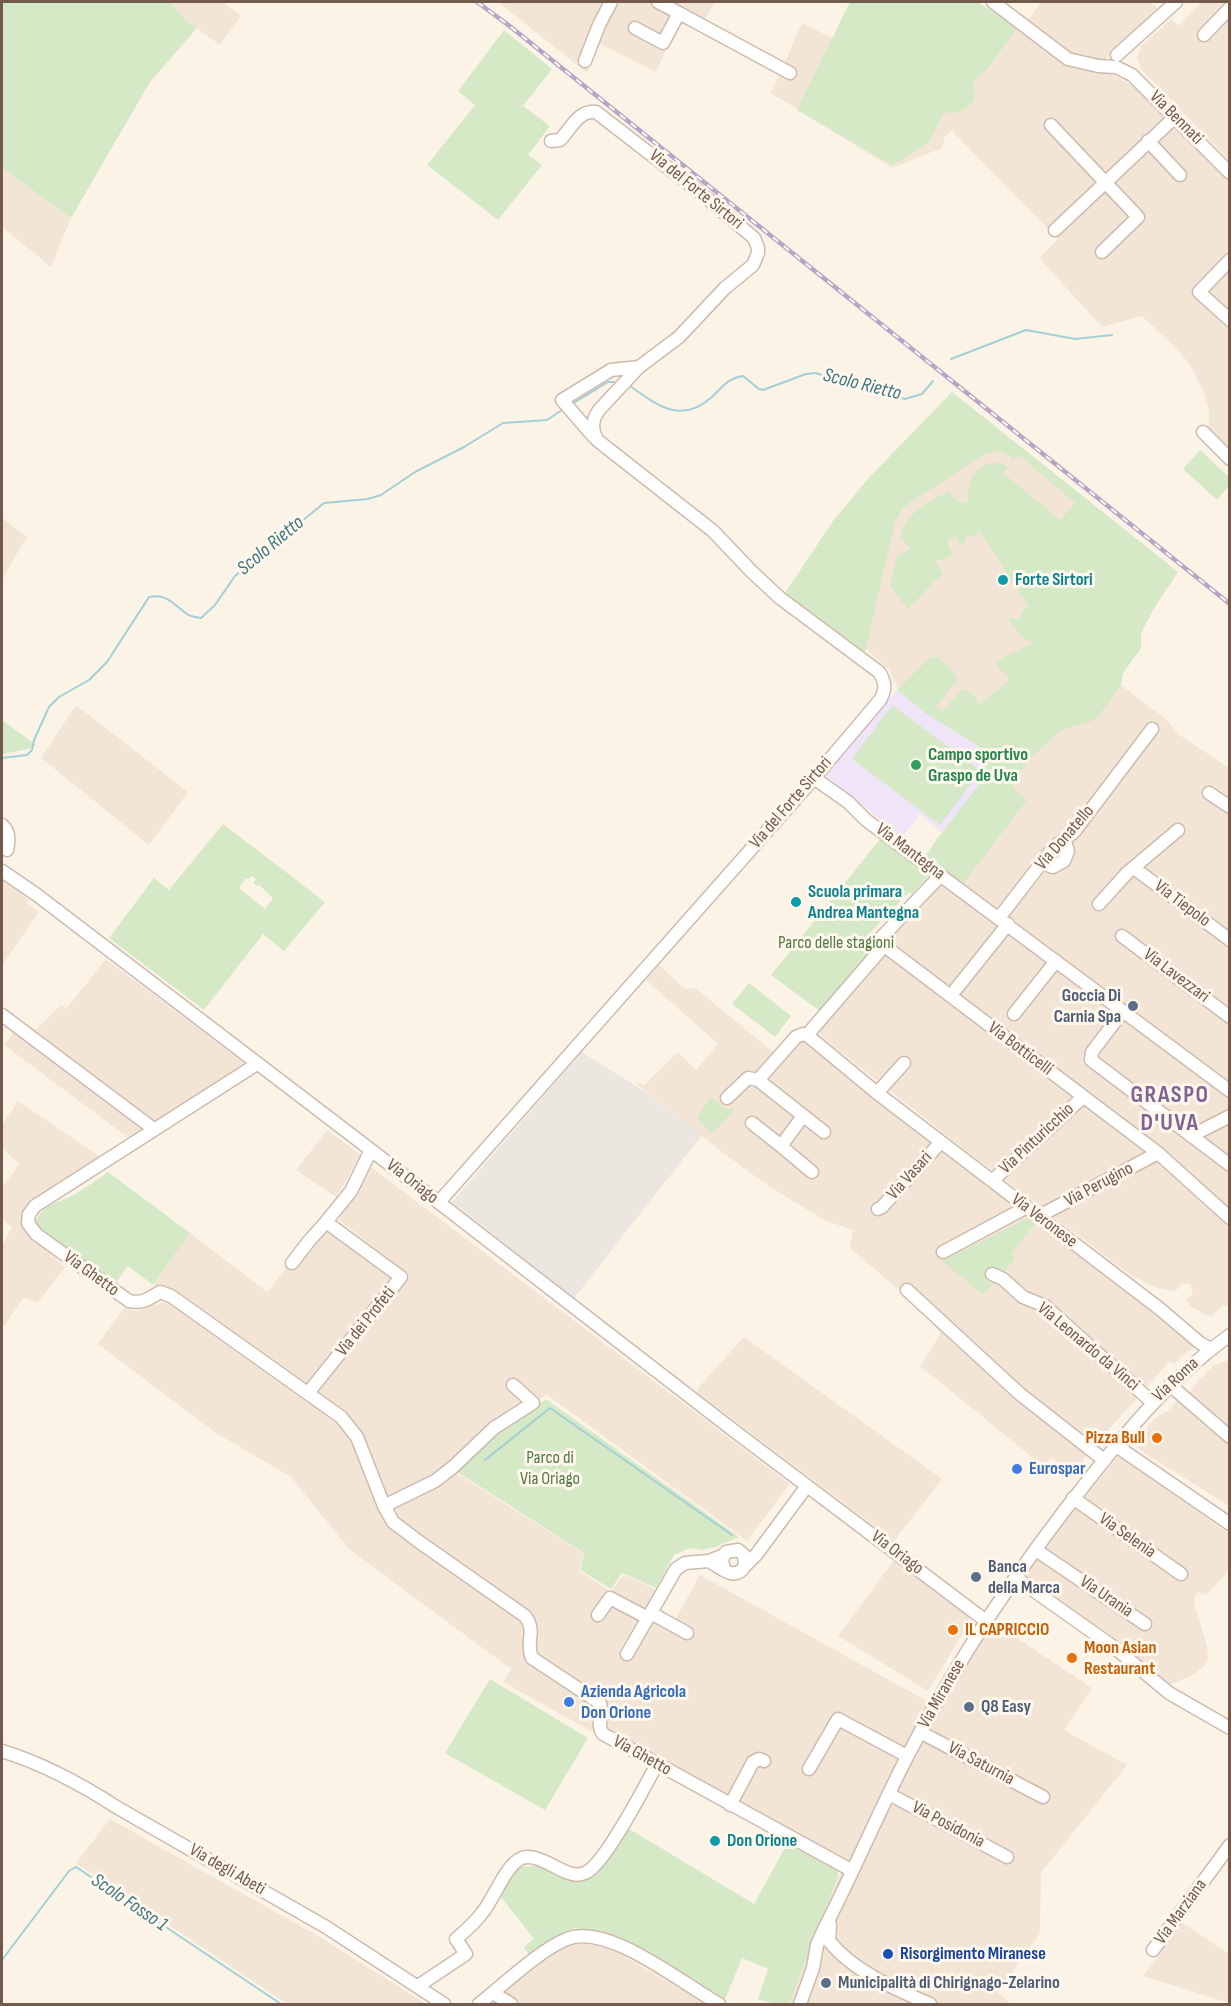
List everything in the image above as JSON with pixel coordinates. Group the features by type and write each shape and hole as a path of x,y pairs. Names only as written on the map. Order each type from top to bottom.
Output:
{"street":[{"path":"585,61 611,2"},
{"path":"658,2 790,73"},
{"name":"Via Bennati","path":"993,2 1060,54 1075,61 1092,64 1116,62 1132,75 1230,173"},
{"path":"1116,62 1176,2"},
{"path":"1204,35 1230,8"},
{"path":"635,28 663,43 679,13"},
{"name":"Via del Forte Sirtori","path":"550,141 560,140 581,115 597,112 744,228 757,242 758,254 753,265 719,294 679,337 639,367 599,410 594,418 593,432 597,440"},
{"path":"1055,231 1105,181 1175,117"},
{"path":"1051,125 1138,217 1102,252"},
{"path":"1148,141 1180,175"},
{"path":"1230,260 1199,292 1230,320"},
{"name":"Via del Forte Sirtori","path":"439,1202 814,778 880,700 885,685 881,675 780,598 713,531 597,440 566,405 610,370 639,367"},
{"path":"1203,432 1230,459"},
{"name":"Via Donatello","path":"1004,921 1041,863 1053,848 1074,832 1152,729"},
{"name":"Via Mantegna","path":"814,778 1230,1091"},
{"path":"1209,793 1230,807"},
{"path":"2,825 9,837 4,852 8,868 16,880"},
{"name":"Via Tiepolo","path":"1099,904 1127,873 1178,830"},
{"name":"Via Tiepolo","path":"1134,868 1230,940"},
{"name":"Via Oriago","path":"2,871 986,1621"},
{"path":"758,1080 796,1037 807,1035 884,946 878,941 941,875"},
{"path":"956,988 1004,921"},
{"name":"Via Lavezzari","path":"1122,936 1230,1017"},
{"name":"Via Botticelli","path":"884,946 1158,1153 1230,1218"},
{"path":"1014,1014 1056,961"},
{"path":"1123,1011 1092,1052 1090,1060 1230,1165"},
{"path":"2,1016 151,1127 152,1131"},
{"name":"Via Veronese","path":"807,1035 877,1094 1160,1309 1200,1343 1211,1349"},
{"path":"877,1094 904,1063"},
{"name":"Via Ghetto","path":"257,1064 35,1206 29,1214 28,1223 36,1234 129,1301 147,1301 160,1292 171,1296 341,1417 354,1432 384,1506 393,1522 525,1616 531,1628 529,1652 532,1658 600,1703 600,1730 603,1734 851,1870"},
{"path":"728,1098 748,1078 758,1080 824,1132"},
{"name":"Via Pinturicchio","path":"992,1181 1083,1097"},
{"path":"781,1146 803,1116"},
{"path":"1191,1136 1230,1116"},
{"path":"752,1123 812,1172"},
{"name":"Via Vasari","path":"878,1209 941,1142"},
{"path":"292,1263 351,1191 371,1150"},
{"name":"Via Perugino","path":"1040,1217 1158,1153"},
{"path":"943,1252 1027,1208"},
{"name":"Via dei Profeti","path":"308,1393 401,1277 326,1222"},
{"name":"Via Leonardo da Vinci","path":"992,1275 1003,1279 1023,1297 1045,1306 1152,1402"},
{"path":"907,1290 1020,1394 1104,1460"},
{"name":"Via Roma","path":"1128,1430 1170,1385 1230,1335"},
{"path":"384,1506 435,1481 494,1428 533,1403 513,1385"},
{"path":"1170,1385 1230,1437"},
{"name":"Via Miranese","path":"800,2004 813,1968 826,1948 825,1927 920,1732 986,1621 1073,1498 1128,1430"},
{"path":"1115,1445 1230,1524"},
{"path":"709,1561 735,1574 742,1572 807,1485"},
{"name":"Via Selenia","path":"1073,1498 1181,1574"},
{"path":"627,1654 676,1569 685,1563 709,1561 730,1550 751,1550 765,1539"},
{"path":"738,1550 744,1555 745,1566"},
{"name":"Via Urania","path":"1036,1550 1145,1624"},
{"path":"724,1555 721,1563 724,1570"},
{"path":"1016,1578 1115,1648 1169,1693 1230,1728"},
{"path":"598,1615 610,1598 687,1633"},
{"path":"809,1769 838,1719 907,1756"},
{"name":"Via Saturnia","path":"920,1732 1043,1797"},
{"name":"Via degli Abeti","path":"2,1751 43,1766 81,1785 326,1927 444,2004"},
{"path":"730,1805 753,1762 759,1759 764,1761"},
{"path":"418,1986 466,1954 456,1939 482,1914 510,1868 517,1861 525,1857 532,1858 579,1875 589,1871 622,1826 657,1764"},
{"name":"Via Posidonia","path":"889,1794 1007,1857"},
{"name":"Via Marziana","path":"1153,1950 1230,1845"},
{"path":"479,2004 549,1949 565,1939 586,1936 610,1943 655,1964 719,2004"},
{"path":"826,1948 894,1988 930,2004"},
{"path":"493,1993 511,2004"}],"shaded area":[{"path":"170,2 223,2 241,16 220,45 187,21"},
{"path":"498,2 715,2 699,29 678,22 656,72 598,43 587,73"},
{"path":"999,2 1028,21 1041,2 1149,2 1162,11 1106,58 1105,70 1140,90 1174,129 1179,128 1229,179 1229,450 1209,430 1209,410 1204,392 1190,365 1178,350 1142,316 1102,327 1039,258 1058,239 952,131 945,136 942,148 892,168 771,93 802,23 836,40 980,32"},
{"path":"1201,2 1229,2 1229,160 1142,70 1137,58 1141,46 1171,19 1179,26"},
{"path":"2,168 71,218 51,267 2,227"},
{"path":"952,392 1178,572 1154,608 1141,633 1141,648 1123,673 1121,685 1167,720 1178,734 1229,768 1230,1305 1222,1306 1212,1316 1207,1316 1189,1305 1186,1299 1193,1291 1189,1284 1181,1284 1176,1291 1154,1287 1129,1274 960,1146 828,1042 811,1024 948,872 962,883 1015,790 1007,771 982,748 928,715 897,690 897,685 889,670 864,647 833,521 867,480"},
{"path":"2,518 27,537 2,579"},
{"path":"897,690 945,726 982,748 992,760 989,771 943,833 920,814 902,837 824,774 825,769"},
{"path":"76,705 188,792 149,845 41,758"},
{"path":"2,879 29,900 27,903 39,912 2,965"},
{"path":"106,959 246,1064 131,1140 4,1045 19,1026 32,1034 61,1005 66,1009"},
{"path":"659,965 685,989 695,988 783,1060 801,1037 1165,1320 1194,1347 1174,1364 1169,1362 1088,1453 1074,1474 1051,1457 1043,1466 920,1366 941,1333 913,1302 850,1248 853,1230 824,1220 767,1185 633,1081 644,1085 678,1052 696,1070 718,1044 646,980"},
{"path":"582,1052 647,1093 702,1135 574,1298 452,1202"},
{"path":"18,1101 102,1158 60,1184 24,1224 29,1235 65,1267 38,1302 23,1298 4,1326 2,1325 2,1246 12,1227 2,1219 2,1188 19,1164 2,1148 2,1125"},
{"path":"327,1130 361,1155 336,1197 296,1170"},
{"path":"371,1167 790,1484 747,1541 546,1394 538,1402 510,1389 524,1404 486,1427 435,1477 394,1498 385,1496 345,1413 315,1391 409,1274 339,1220"},
{"path":"322,1222 392,1277 305,1384 194,1309 182,1296 153,1285 190,1233 267,1292"},
{"path":"167,1301 337,1419 352,1438 367,1479 387,1521 524,1621 529,1630 525,1652 599,1706 596,1734 503,1682 511,1669 349,1549 291,1477 216,1433 98,1344 124,1308 136,1311"},
{"path":"744,1337 942,1479 894,1541 698,1393 697,1389"},
{"path":"1229,1360 1229,1506 1140,1450 1134,1441 1154,1419 1169,1410 1178,1398 1181,1400 1191,1391 1193,1386 1214,1365"},
{"path":"1120,1454 1229,1534 1229,1567 1226,1574 1206,1595 1197,1592 1194,1600 1207,1645 1208,1660 1193,1675 1166,1686 1021,1579"},
{"path":"453,1471 583,1553 579,1571 611,1592 623,1575 656,1589 619,1651 631,1658 655,1619 674,1622 700,1575 929,1702 942,1703 993,1622 1092,1688 1064,1730 1127,1765 1041,1873 1040,1933 998,1993 1012,2004 788,2004 843,1866 606,1729 606,1708 534,1656 535,1627 401,1524 390,1511"},
{"path":"894,1560 970,1614 969,1623 928,1691 838,1636"},
{"path":"110,1819 320,1937 426,2004 287,2004 76,1863"},
{"path":"1183,1923 1229,1954 1229,2003 1143,1976"},
{"path":"586,1941 610,1947 709,2004 481,2004 557,1950"}],"green space":[{"path":"2,2 170,2 187,21 197,28 150,82 71,218 2,168"},
{"path":"850,2 978,2 1017,28 989,67 973,82 975,96 969,106 958,112 944,112 928,144 892,165 797,110"},
{"path":"504,30 552,69 523,106 550,126 528,155 542,165 498,220 427,165 475,105 458,91"},
{"path":"952,392 1178,572 1154,608 1141,633 1141,648 1123,673 1121,686 1095,720 1062,730 1029,759 1024,769 1007,771 1015,790 1027,800 963,884 926,856 978,786 976,782 989,759 977,745 928,715 897,690 929,658 937,656 955,674 957,681 936,706 942,711 963,689 969,691 980,704 1009,681 1006,674 998,669 996,662 1033,642 1022,637 1009,620 1013,618 1016,620 1021,616 1021,612 1029,607 980,532 964,539 965,543 961,545 955,536 947,540 954,554 943,560 934,559 943,575 908,609 890,586 897,556 910,549 901,536 912,515 947,492 961,503 967,502 972,477 981,468 991,463 1008,467 1003,473 1060,520 1075,503 1019,455 1013,460 1002,452 991,452 909,503 903,508 895,522 865,652 861,653 786,600 785,593 833,521 867,480"},
{"path":"1200,450 1229,477 1229,486 1217,500 1183,469"},
{"name":"Campo sportivo Graspo de Uva","path":"892,705 981,771 940,825 852,759"},
{"path":"2,720 36,745 29,749 2,754"},
{"path":"223,824 325,902 284,951 263,934 204,1010 109,938 154,878 169,890","holes":["251,876 256,879 253,883 259,885 273,898 265,909 239,888 246,878"]},
{"name":"Parco delle stagioni","path":"884,834 930,874 912,894 909,892 867,936 877,944 820,1011 771,975"},
{"path":"749,983 791,1016 775,1037 732,1004"},
{"path":"711,1097 727,1109 735,1109 712,1134 697,1118"},
{"path":"108,1172 190,1233 153,1285 128,1266 113,1287 39,1234 35,1224 46,1208 79,1192"},
{"path":"1028,1218 1035,1224 1011,1254 1015,1258 1002,1274 994,1269 987,1270 985,1279 988,1282 995,1282 983,1295 942,1261"},
{"name":"Parco di Via Oriago","path":"546,1399 739,1537 715,1547 702,1550 690,1548 674,1555 656,1588 622,1573 611,1589 580,1570 584,1553 454,1470 468,1455"},
{"path":"490,1679 588,1738 545,1810 445,1753"},
{"path":"621,1824 754,1904 787,1844 838,1871 838,1877 789,2004 774,2004 758,1999 768,1969 742,1958 724,2002 659,1959 606,1934 575,1928 531,1958 524,1947 534,1939 498,1893 517,1867 535,1866 539,1863 581,1877"}],"waterway":[{"name":"Scolo Rietto","path":"951,359 1026,330 1075,339 1112,335"},
{"name":"Scolo Rietto","path":"630,386 660,406 680,411 702,405 730,381 743,376 763,390 806,374 816,373 853,386 905,399 922,394 933,381"},
{"name":"Scolo Rietto","path":"572,404 608,382 614,382"},
{"name":"Scolo Rietto","path":"2,758 27,755 32,750 34,740 49,707 59,697 89,680 107,662 149,597 166,598 189,615 201,618 215,605 235,576 324,503 368,499 381,495 415,472 464,447 503,423 547,420 565,408"},
{"path":"485,1460 550,1408 732,1535"},
{"name":"Scolo Fosso 1","path":"2,1960 69,1871 76,1867 281,2004"}],"railway":[{"path":"477,2 1230,604"}],"place":[{"name":"Forte Sirtori","path":"1003,580"},
{"name":"Campo sportivo Graspo de Uva","path":"916,765"},
{"name":"Scuola primara Andrea Mantegna","path":"796,902"},
{"name":"Goccia Di Carnia Spa","path":"1133,1006"},
{"name":"Pizza Bull","path":"1157,1438"},
{"name":"Eurospar","path":"1017,1469"},
{"name":"Banca della Marca","path":"976,1577"},
{"name":"IL CAPRICCIO","path":"953,1630"},
{"name":"Moon Asian Restaurant","path":"1072,1658"},
{"name":"Azienda Agricola Don Orione","path":"569,1702"},
{"name":"Q8 Easy","path":"969,1707"},
{"name":"Don Orione","path":"715,1841"},
{"name":"Risorgimento Miranese","path":"888,1954"},
{"name":"Municipalità di Chirignago-Zelarino","path":"826,1983"}],"district":[{"name":"GRASPO D'UVA","path":"1170,1110"}]}
